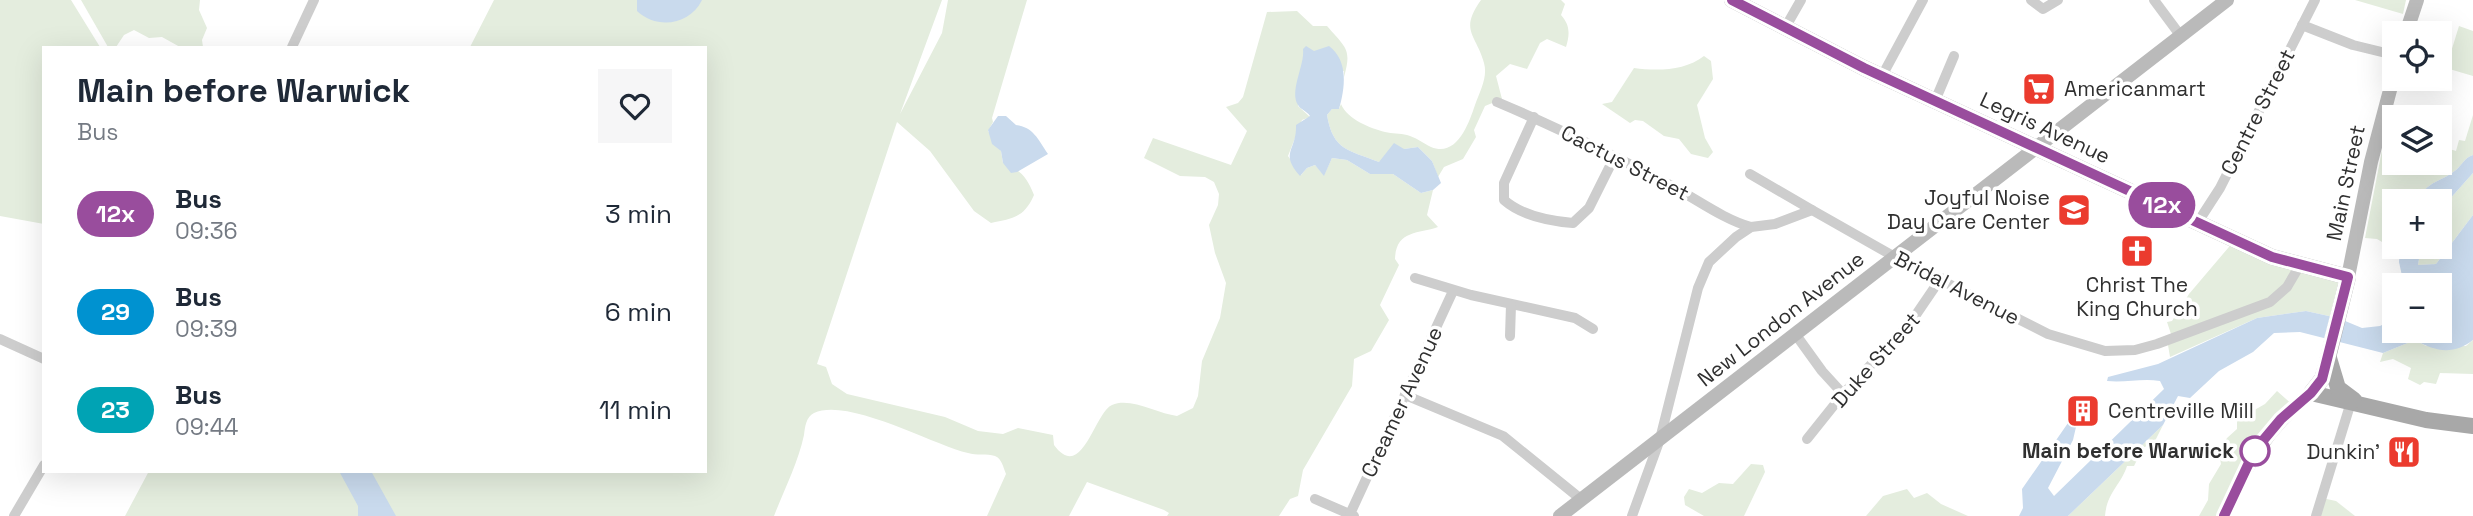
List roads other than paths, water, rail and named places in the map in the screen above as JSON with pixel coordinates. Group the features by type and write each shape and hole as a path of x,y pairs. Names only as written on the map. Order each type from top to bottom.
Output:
{"main road":[{"name":"Legris Avenue","path":"1732,0 1882,76 2272,257 2348,277"},
{"name":"New London Avenue","path":"1560,516 2227,0"},
{"path":"2410,21 2417,0"},
{"name":"Main Street","path":"2224,516 2255,450 2281,419 2311,393 2322,379 2390,91"},
{"path":"2329,356 2337,388 2357,403"},
{"path":"2311,393 2426,420 2473,426"}],"street":[{"path":"292,46 314,0"},
{"path":"1785,28 1801,0"},
{"path":"1882,76 1923,0"},
{"path":"2031,0 2043,9 2058,0"},
{"path":"2154,0 2180,36"},
{"name":"Centre Street","path":"2198,222 2220,188 2315,0"},
{"path":"2302,25 2353,45 2382,52"},
{"path":"1936,101 1954,56"},
{"name":"Cactus Street","path":"1497,102 1534,117 1710,205 1739,224 1751,227"},
{"path":"1534,117 1504,183 1504,200 1512,207 1544,219 1573,223 1589,208 1614,158"},
{"name":"Bridal Avenue","path":"1750,174 1895,257 2048,334 2105,351 2134,350 2270,302 2287,287 2300,265"},
{"path":"1632,516 1660,439 1703,274 1720,251 1751,227 1775,224 1812,210"},
{"path":"1415,278 1511,305 1575,318 1592,329"},
{"name":"Duke Street","path":"1807,439 1843,394 1909,325 1941,278"},
{"name":"Creamer Avenue","path":"1352,515 1453,290"},
{"path":"1510,336 1511,305"},
{"path":"1796,335 1843,394"},
{"path":"0,339 42,358"},
{"path":"1405,395 1503,436 1583,500"},
{"path":"2316,516 2357,403"},
{"path":"14,516 42,468"},
{"path":"1314,499 1352,515"}],"water":[{"path":"637,0 702,0 690,15 672,22 663,22 654,21 637,11"},
{"path":"1306,46 1314,51 1329,46 1343,67 1344,84 1339,109 1332,109 1327,115 1338,143 1379,162 1394,143 1404,149 1418,147 1432,161 1441,183 1433,190 1421,193 1393,174 1370,174 1347,160 1332,158 1324,176 1315,165 1307,168 1300,176 1291,162 1290,151 1296,125 1310,116 1298,105 1295,93 1303,49"},
{"path":"998,116 1006,116 1016,125 1031,131 1048,154 1011,173 1003,163 1001,151 992,144 988,130"},
{"path":"2473,155 2473,173 2452,197 2452,189 2426,189 2452,175"},
{"path":"2473,215 2473,340 2459,348 2445,350 2421,343 2452,343 2452,273 2401,273 2399,262 2399,259 2419,259 2418,265 2436,264 2440,259 2452,259 2452,243"},
{"path":"2306,311 2338,318 2362,328 2382,325 2382,343 2408,343 2383,353 2300,332 2274,333 2253,352 2219,371 2190,398 2178,396 2163,425 2068,516 2019,516 2023,508 2022,489 2068,423 2076,427 2073,440 2048,488 2054,496 2164,389 2160,381 2107,381 2108,377 2158,364 2257,318"},
{"path":"340,473 372,473 396,516 358,516 358,506"}],"place":[{"name":"Americanmart","path":"2039,89"},
{"name":"Joyful Noise Day Care Center","path":"2074,210"},
{"name":"Christ The King Church","path":"2137,251"},
{"name":"Centreville Mill","path":"2083,411"},
{"name":"Main before Warwick","path":"2255,451"},
{"name":"Dunkin'","path":"2404,452"}]}
